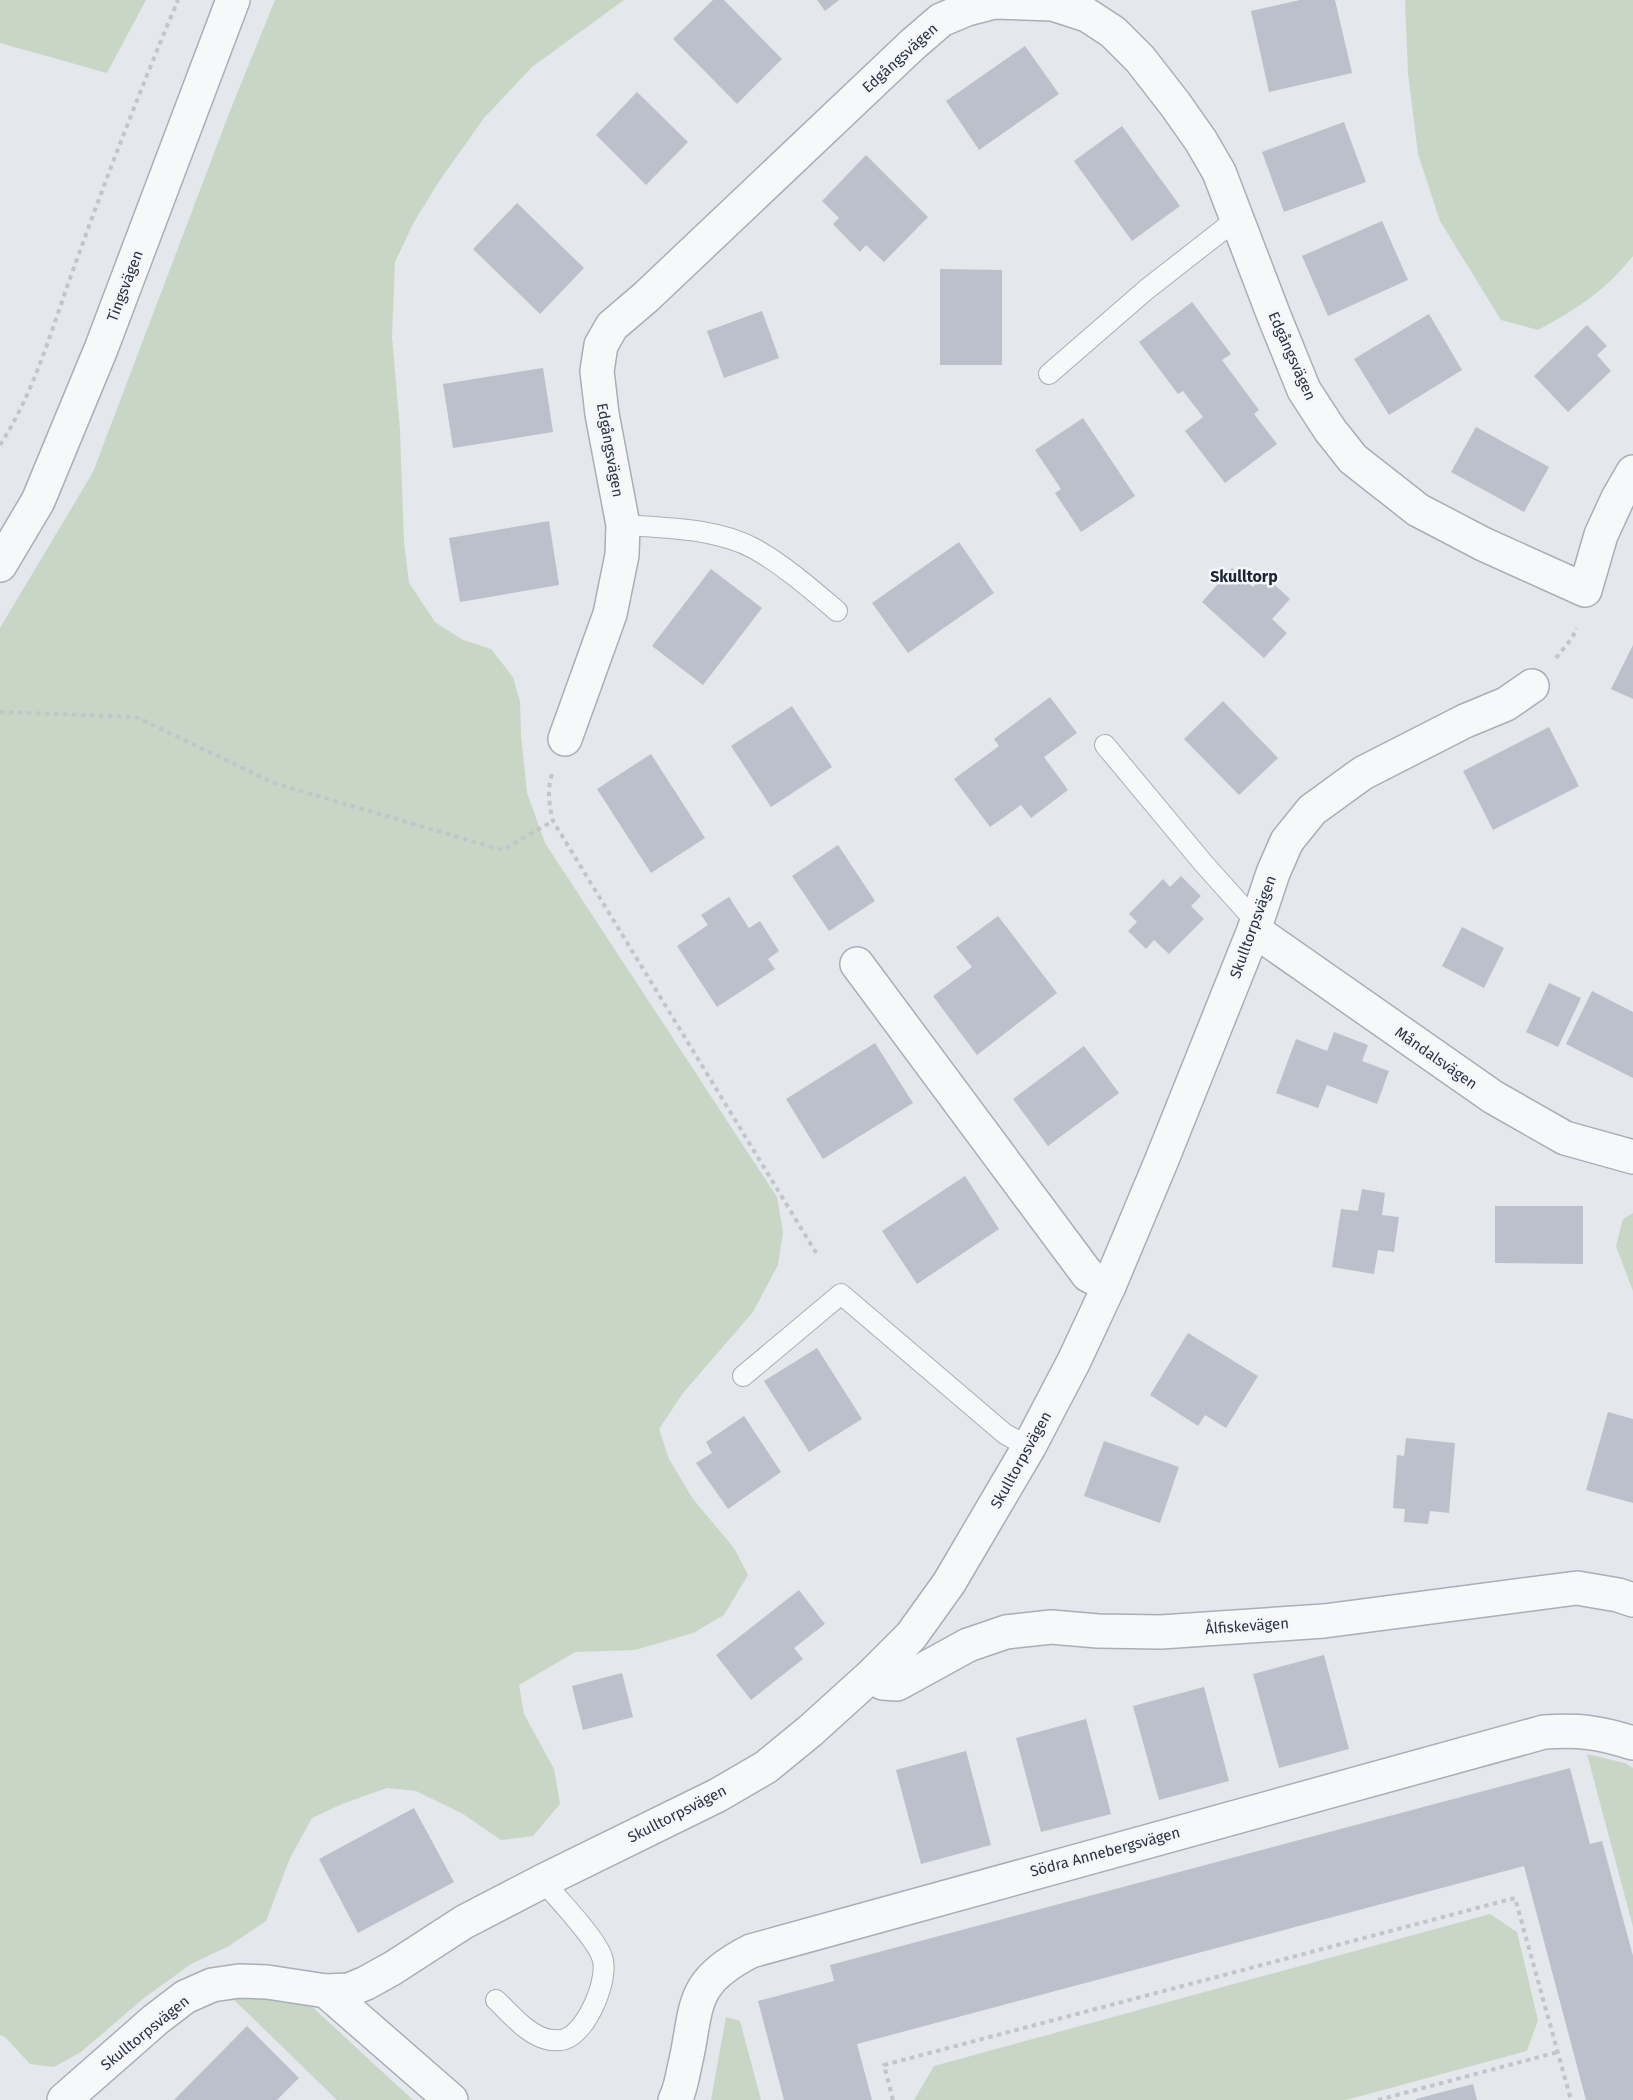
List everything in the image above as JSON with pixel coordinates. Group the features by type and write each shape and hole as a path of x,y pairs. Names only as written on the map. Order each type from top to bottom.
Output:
{"street":[{"name":"Tingsvägen","path":"0,565 38,501 101,349 232,0"},
{"name":"Edgångsvägen","path":"565,739 610,614 622,555 623,525 602,414 597,371 601,345 612,326 646,297 941,20 966,9 994,2 1053,4 1087,15 1113,32 1140,59 1201,141 1219,172 1305,390 1330,430 1353,459 1418,510 1484,544 1585,590"},
{"path":"1585,590 1601,535 1633,472"},
{"name":"Skulltorpsvägen","path":"64,2100 155,2020 185,1997 212,1985 239,1981 267,1982 326,1990 349,1990 366,1983 464,1922 718,1795 766,1767 873,1674 910,1636 949,1583 1029,1447 1074,1361 1109,1286 1256,926 1273,873 1287,841 1312,810 1363,773 1506,704 1532,686"},
{"name":"Måndalsvägen","path":"1256,926 1493,1097 1565,1138 1632,1155"},
{"path":"857,964 1088,1275 1109,1286"},
{"name":"Ålfiskevägen","path":"873,1674 883,1683 897,1684 968,1645 1006,1632 1051,1627 1098,1631 1161,1632 1324,1621 1577,1588 1633,1600"},
{"name":"Södra Annebergsvägen","path":"675,2100 686,2063 698,1999 705,1986 730,1962 751,1951 1544,1732 1573,1730 1600,1733 1633,1743"},
{"path":"326,1990 451,2100"}],"lane":[{"path":"1049,374 1147,289 1238,218"},
{"path":"623,525 716,535 754,548 796,577 837,611"},
{"path":"1105,745 1256,926"},
{"path":"743,1376 841,1294 1005,1434 1029,1447"},
{"path":"496,2000 530,2031 549,2040 564,2040 577,2032 590,2014 603,1978 603,1957 590,1937 543,1881"}],"path":[{"path":"0,445 15,422 45,350 140,90 178,0"},
{"path":"1532,686 1572,638 1582,616 1585,590"},
{"path":"0,712 136,717 274,783 502,850 553,822"},
{"path":"565,739 550,782 548,802 553,822 818,1256"},
{"path":"893,2100 884,2065 1515,1898 1571,2100"},
{"path":"1378,2100 1558,2052"}],"green space":[{"path":"0,0 146,0 107,73 0,43"},
{"path":"275,0 624,0 532,67 484,118 440,180 414,222 395,262 392,336 400,430 404,543 409,583 435,622 463,640 491,649 513,677 520,702 527,793 545,843 777,1197 783,1232 778,1265 753,1312 683,1393 659,1429 669,1459 693,1499 734,1548 748,1575 724,1615 693,1633 635,1650 575,1652 519,1685 524,1714 554,1769 560,1804 533,1836 501,1840 463,1814 416,1791 387,1788 342,1804 312,1818 290,1858 266,1921 229,1946 191,1964 144,1998 81,2052 54,2067 30,2064 6,2038 0,2035 0,628 93,472 230,111"},
{"path":"1405,0 1633,0 1633,256 1590,298 1538,330 1501,320 1440,221 1418,154 1408,73"},
{"path":"1633,1213 1633,1291 1616,1246 1623,1219"},
{"path":"1587,1754 1625,1763 1633,1768 1633,1927"},
{"path":"1490,1914 1517,1932 1538,2020 1527,2051 1346,2100 914,2100 934,2066"},
{"path":"268,1993 308,2003 413,2100 337,2100 232,1998"},
{"path":"726,2017 740,2021 761,2100 711,2100"}],"building":[{"path":"713,0 724,0 782,59 737,104 673,39"},
{"path":"817,0 839,0 825,11"},
{"path":"1300,0 1335,0 1352,73 1269,92 1251,11"},
{"path":"1025,46 1059,94 979,150 946,101"},
{"path":"637,92 688,142 646,185 596,135"},
{"path":"1344,122 1366,182 1284,212 1262,152"},
{"path":"1122,126 1180,206 1132,241 1074,161"},
{"path":"866,155 928,217 884,262 866,245 860,252 833,224 839,218 822,201"},
{"path":"517,203 584,268 540,314 473,249"},
{"path":"1382,221 1408,280 1328,316 1302,256"},
{"path":"940,269 1002,270 1002,365 940,365"},
{"path":"1192,302 1231,354 1222,360 1259,410 1254,414 1277,444 1225,483 1185,431 1203,417 1183,391 1178,394 1139,342"},
{"path":"762,311 779,358 724,378 707,331"},
{"path":"1429,314 1462,370 1389,415 1354,359"},
{"path":"1587,325 1607,346 1597,355 1611,371 1568,412 1534,376"},
{"path":"543,368 553,432 453,448 443,384"},
{"path":"1083,418 1135,496 1081,532 1055,493 1061,489 1035,450"},
{"path":"1476,427 1549,467 1524,512 1451,472"},
{"path":"549,521 559,585 460,602 449,538"},
{"path":"959,542 994,593 908,653 872,603"},
{"path":"1232,568 1253,587 1264,575 1290,599 1272,619 1287,633 1264,658 1202,602"},
{"path":"711,569 762,608 703,685 652,646"},
{"path":"1633,645 1633,699 1611,689"},
{"path":"1050,697 1077,733 1044,757 1068,790 1031,818 1021,805 990,827 954,779 999,746 994,739"},
{"path":"1223,701 1278,758 1239,795 1184,739"},
{"path":"792,706 832,767 771,807 731,746"},
{"path":"1549,727 1579,786 1493,830 1463,771"},
{"path":"651,754 705,838 651,873 597,789"},
{"path":"838,845 875,901 829,931 792,876"},
{"path":"1181,876 1201,896 1191,906 1204,919 1169,954 1154,940 1146,949 1128,931 1137,922 1129,914 1163,879 1170,887"},
{"path":"729,897 749,928 760,921 779,951 768,959 775,969 717,1007 677,946 708,925 701,915"},
{"path":"998,916 1057,993 977,1055 933,996 972,967 956,947"},
{"path":"1462,927 1504,948 1484,988 1442,966"},
{"path":"1549,983 1581,998 1558,1047 1526,1032"},
{"path":"1592,991 1633,1012 1633,1078 1566,1044"},
{"path":"1334,1032 1368,1045 1362,1061 1389,1071 1377,1104 1327,1085 1318,1108 1276,1093 1296,1039 1327,1051"},
{"path":"875,1043 913,1103 823,1159 786,1099"},
{"path":"1084,1046 1119,1093 1048,1146 1013,1099"},
{"path":"965,1176 999,1229 917,1284 882,1231"},
{"path":"1362,1189 1385,1193 1382,1215 1399,1217 1394,1252 1378,1250 1374,1274 1332,1267 1341,1209 1358,1211"},
{"path":"1495,1206 1583,1206 1583,1264 1495,1263"},
{"path":"1188,1333 1258,1376 1226,1428 1205,1415 1198,1426 1150,1395"},
{"path":"817,1348 862,1419 809,1452 764,1381"},
{"path":"1608,1412 1633,1419 1633,1503 1586,1490"},
{"path":"744,1416 781,1472 728,1509 696,1463 712,1453 706,1442"},
{"path":"1406,1438 1455,1443 1449,1513 1430,1511 1428,1524 1404,1522 1405,1509 1393,1508 1397,1455 1404,1456"},
{"path":"1104,1441 1179,1467 1160,1523 1084,1496"},
{"path":"799,1590 825,1624 794,1648 803,1659 751,1700 716,1655"},
{"path":"1324,1655 1349,1749 1279,1768 1253,1674"},
{"path":"622,1673 633,1717 583,1730 572,1686"},
{"path":"1204,1687 1229,1781 1159,1800 1133,1706"},
{"path":"1086,1719 1111,1814 1041,1832 1016,1738"},
{"path":"966,1751 991,1845 921,1864 896,1770"},
{"path":"1570,1768 1590,1844 1602,1841 1633,1956 1633,2100 1586,2100 1524,1866 857,2044 872,2100 784,2100 758,2001 834,1981 830,1965"},
{"path":"414,1808 454,1882 358,1933 319,1859"},
{"path":"247,2026 299,2078 277,2100 174,2100"},
{"path":"1473,2084 1477,2100 1416,2099"}],"district":[{"name":"Skulltorp","path":"1244,576"}]}
